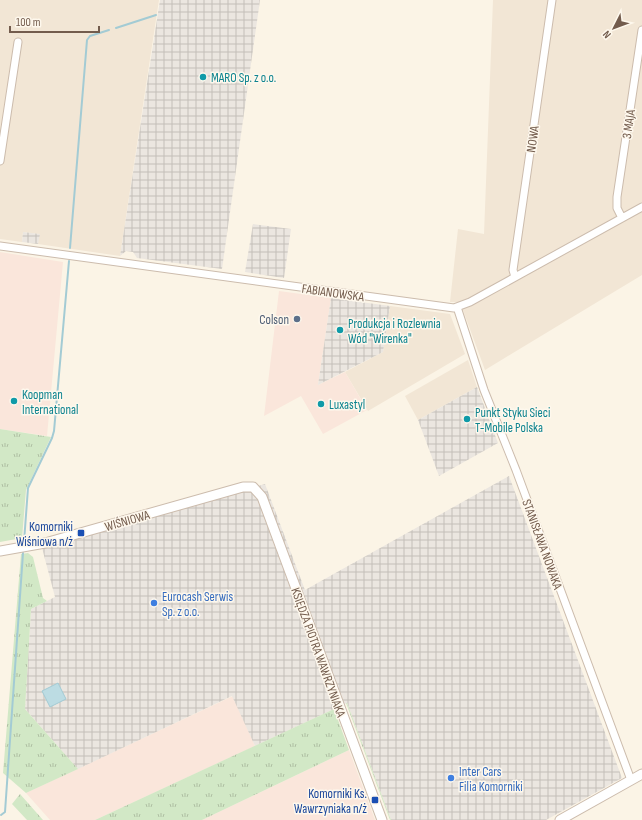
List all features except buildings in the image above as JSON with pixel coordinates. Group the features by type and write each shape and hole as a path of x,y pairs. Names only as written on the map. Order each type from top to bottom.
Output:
{"street":[{"name":"NOWA","path":"515,277 513,270 552,0"},
{"name":"3 MAJA","path":"622,218 618,208 617,197 642,30"},
{"path":"0,161 18,42"},
{"name":"FABIANOWSKA","path":"0,246 360,296 457,307 470,302 642,206"},
{"name":"STANISŁAWA NOWAKA","path":"457,307 478,372 631,780"},
{"name":"WIŚNIOWA","path":"0,551 40,544 243,487 253,487"},
{"name":"KSIĘDZA PIOTRA WAWRZYNIAKA","path":"253,487 262,498 382,820"},
{"path":"560,820 642,774"}],"shaded area":[{"path":"0,0 159,0 120,256 38,244 39,234 23,232 22,242 0,239"},
{"path":"160,0 260,0 222,269 137,258 133,252 126,251 120,256"},
{"path":"493,0 642,0 642,275 485,370 460,302 450,302 458,229 484,234"},
{"path":"253,224 291,229 284,278 245,272"},
{"path":"23,232 40,234 38,244 22,242"},
{"path":"0,252 63,262 47,436 0,429"},
{"path":"279,291 331,298 318,385 345,372 367,410 323,434 301,396 264,416"},
{"name":"Produkcja i Rozlewnia Wód \"Wirenka\"","path":"331,298 390,306 383,352 318,385"},
{"path":"390,306 450,314 465,354 368,411 345,372 383,352"},
{"path":"468,360 477,387 418,420 405,396"},
{"path":"477,387 498,443 439,476 418,420"},
{"path":"509,476 622,778 546,820 391,820 347,703 255,746 232,696 78,769 25,709 31,609 55,597 42,548 265,484 305,590"},
{"path":"233,696 255,746 95,820 50,820 26,793"},
{"path":"349,750 375,820 202,820"}],"green space":[{"path":"0,429 51,437 26,490 22,538 0,542"},
{"path":"28,553 33,557 43,598 47,601 31,609 25,709 78,769 26,793 3,773 21,554"},
{"path":"347,703 391,820 390,820"},
{"path":"334,709 349,750 202,820 95,820"},
{"path":"20,794 43,820 27,820 12,804"}],"water":[{"path":"58,683 66,699 50,707 42,691"}],"waterway":[{"path":"116,28 156,15"},
{"path":"70,248 87,40 90,36 109,30"},
{"path":"24,542 28,488 54,431 69,261"},
{"path":"1,815 5,812 23,553"}],"place":[{"name":"MARO Sp. z o.o.","path":"203,77"},
{"name":"Colson","path":"297,319"},
{"name":"Produkcja i Rozlewnia Wód \"Wirenka\"","path":"340,330"},
{"name":"Koopman International","path":"14,401"},
{"name":"Luxastyl","path":"321,404"},
{"name":"Punkt Styku Sieci T-Mobile Polska","path":"467,419"},
{"name":"Komorniki Wiśniowa n/ż","path":"81,533"},
{"name":"Eurocash Serwis Sp. z o.o.","path":"154,603"},
{"name":"Inter Cars Filia Komorniki","path":"451,778"},
{"name":"Komorniki Ks. Wawrzyniaka n/ż","path":"375,800"}]}
